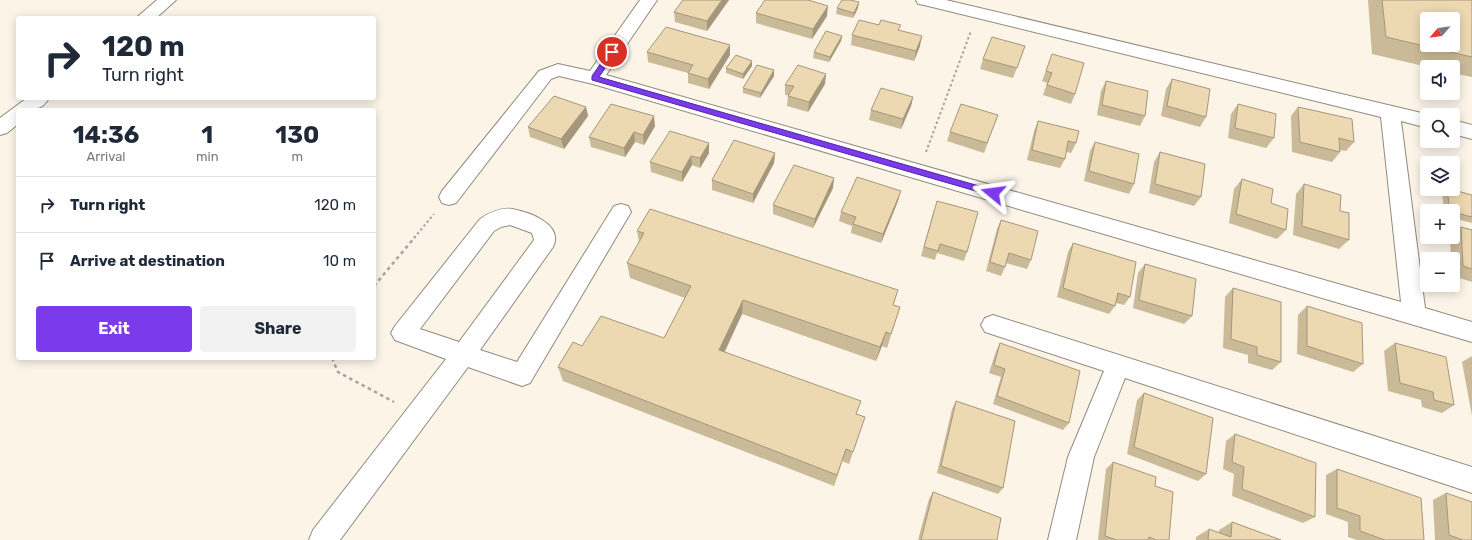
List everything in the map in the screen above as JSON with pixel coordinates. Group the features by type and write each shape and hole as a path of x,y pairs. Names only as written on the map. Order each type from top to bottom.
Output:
{"street":[{"path":"148,16 168,0"},
{"path":"594,78 649,0"},
{"path":"924,0 1420,119"},
{"path":"449,197 545,75 558,70 594,78 1472,332"},
{"path":"27,108 37,100"},
{"path":"1390,112 1414,315"},
{"path":"0,128 16,116"},
{"path":"1460,129 1472,132"},
{"path":"323,540 464,354 545,241 539,227 511,217 496,219 488,225 403,333 464,354 522,374 621,212"},
{"path":"993,325 1472,480"},
{"path":"1062,540 1081,457 1118,365"}],"path":[{"path":"918,171 978,13"},
{"path":"376,284 449,197"},
{"path":"333,360 338,372 418,415"}],"building":[{"path":"683,0 722,0 707,21 674,12"},
{"path":"765,0 808,0 828,6 813,29 756,13"},
{"path":"842,0 859,2 854,13 837,8"},
{"path":"1382,0 1472,0 1472,57 1450,52 1460,52 1460,12 1420,12 1420,45 1386,37"},
{"path":"859,20 879,25 881,20 901,25 898,30 922,36 916,51 852,35"},
{"path":"666,27 730,45 708,79 688,73 693,65 647,52"},
{"path":"826,31 842,36 830,57 814,52"},
{"path":"992,37 1025,46 1017,68 983,59"},
{"path":"1052,54 1084,63 1075,94 1047,85 1052,73 1046,71"},
{"path":"736,55 752,61 743,74 726,68"},
{"path":"757,65 774,70 761,93 743,88"},
{"path":"798,65 826,74 809,102 788,96 794,86 785,85"},
{"path":"1172,79 1210,89 1206,117 1167,106"},
{"path":"1106,81 1148,91 1145,116 1102,105"},
{"path":"881,88 913,97 903,119 871,110"},
{"path":"554,96 586,107 561,139 528,127"},
{"path":"611,104 654,116 643,135 634,132 624,148 589,137"},
{"path":"961,104 998,115 987,143 950,132"},
{"path":"1238,104 1276,114 1274,138 1235,128"},
{"path":"1298,107 1352,119 1354,142 1339,138 1340,152 1300,142"},
{"path":"1038,121 1079,131 1076,143 1068,141 1065,159 1032,150"},
{"path":"670,131 709,143 700,158 691,156 682,172 650,162"},
{"path":"734,140 775,153 753,194 712,180"},
{"path":"1095,142 1139,154 1134,184 1089,171"},
{"path":"1160,152 1205,164 1201,197 1155,184"},
{"path":"794,165 834,178 815,219 773,205"},
{"path":"857,177 901,191 883,234 853,224 856,217 841,212"},
{"path":"1242,179 1273,189 1271,203 1288,209 1286,230 1236,214"},
{"path":"1304,184 1341,195 1340,211 1349,213 1349,240 1302,226"},
{"path":"1460,192 1472,195 1472,217 1460,214 1460,204 1449,204 1448,196 1460,196"},
{"path":"937,201 978,212 967,252 940,244 938,251 924,247"},
{"path":"650,209 898,290 893,305 900,307 891,334 886,332 880,347 743,300 719,350 861,401 856,414 865,417 853,452 846,449 837,475 558,367 573,342 582,346 601,316 664,338 691,286 627,263 644,233 637,231"},
{"path":"1001,220 1038,231 1031,260 1009,253 1005,267 990,262"},
{"path":"1461,227 1472,230 1472,269 1463,266"},
{"path":"1073,243 1136,262 1130,297 1118,293 1115,306 1063,288"},
{"path":"1145,264 1196,279 1192,316 1139,300"},
{"path":"1233,288 1281,302 1281,362 1257,355 1257,347 1231,339"},
{"path":"1307,306 1362,323 1363,364 1307,346"},
{"path":"1000,343 1080,371 1069,423 997,396 1005,369 994,365"},
{"path":"1395,343 1446,357 1454,405 1434,400 1433,392 1400,383"},
{"path":"1144,393 1213,418 1206,474 1134,447"},
{"path":"956,401 1015,421 1003,488 941,466"},
{"path":"1235,434 1316,463 1315,517 1242,489 1244,467 1232,462"},
{"path":"1113,462 1156,477 1155,486 1173,492 1169,540 1156,540 1149,537 1148,540 1117,540 1105,536"},
{"path":"1337,469 1421,498 1424,540 1385,540 1360,531 1360,516 1337,508"},
{"path":"933,492 1001,518 997,540 921,540"},
{"path":"1446,493 1472,502 1472,540 1463,540 1449,535"},
{"path":"1232,522 1281,540 1208,540 1209,529 1231,537"}],"route":[{"path":"612,52 594,78 993,193"}]}
